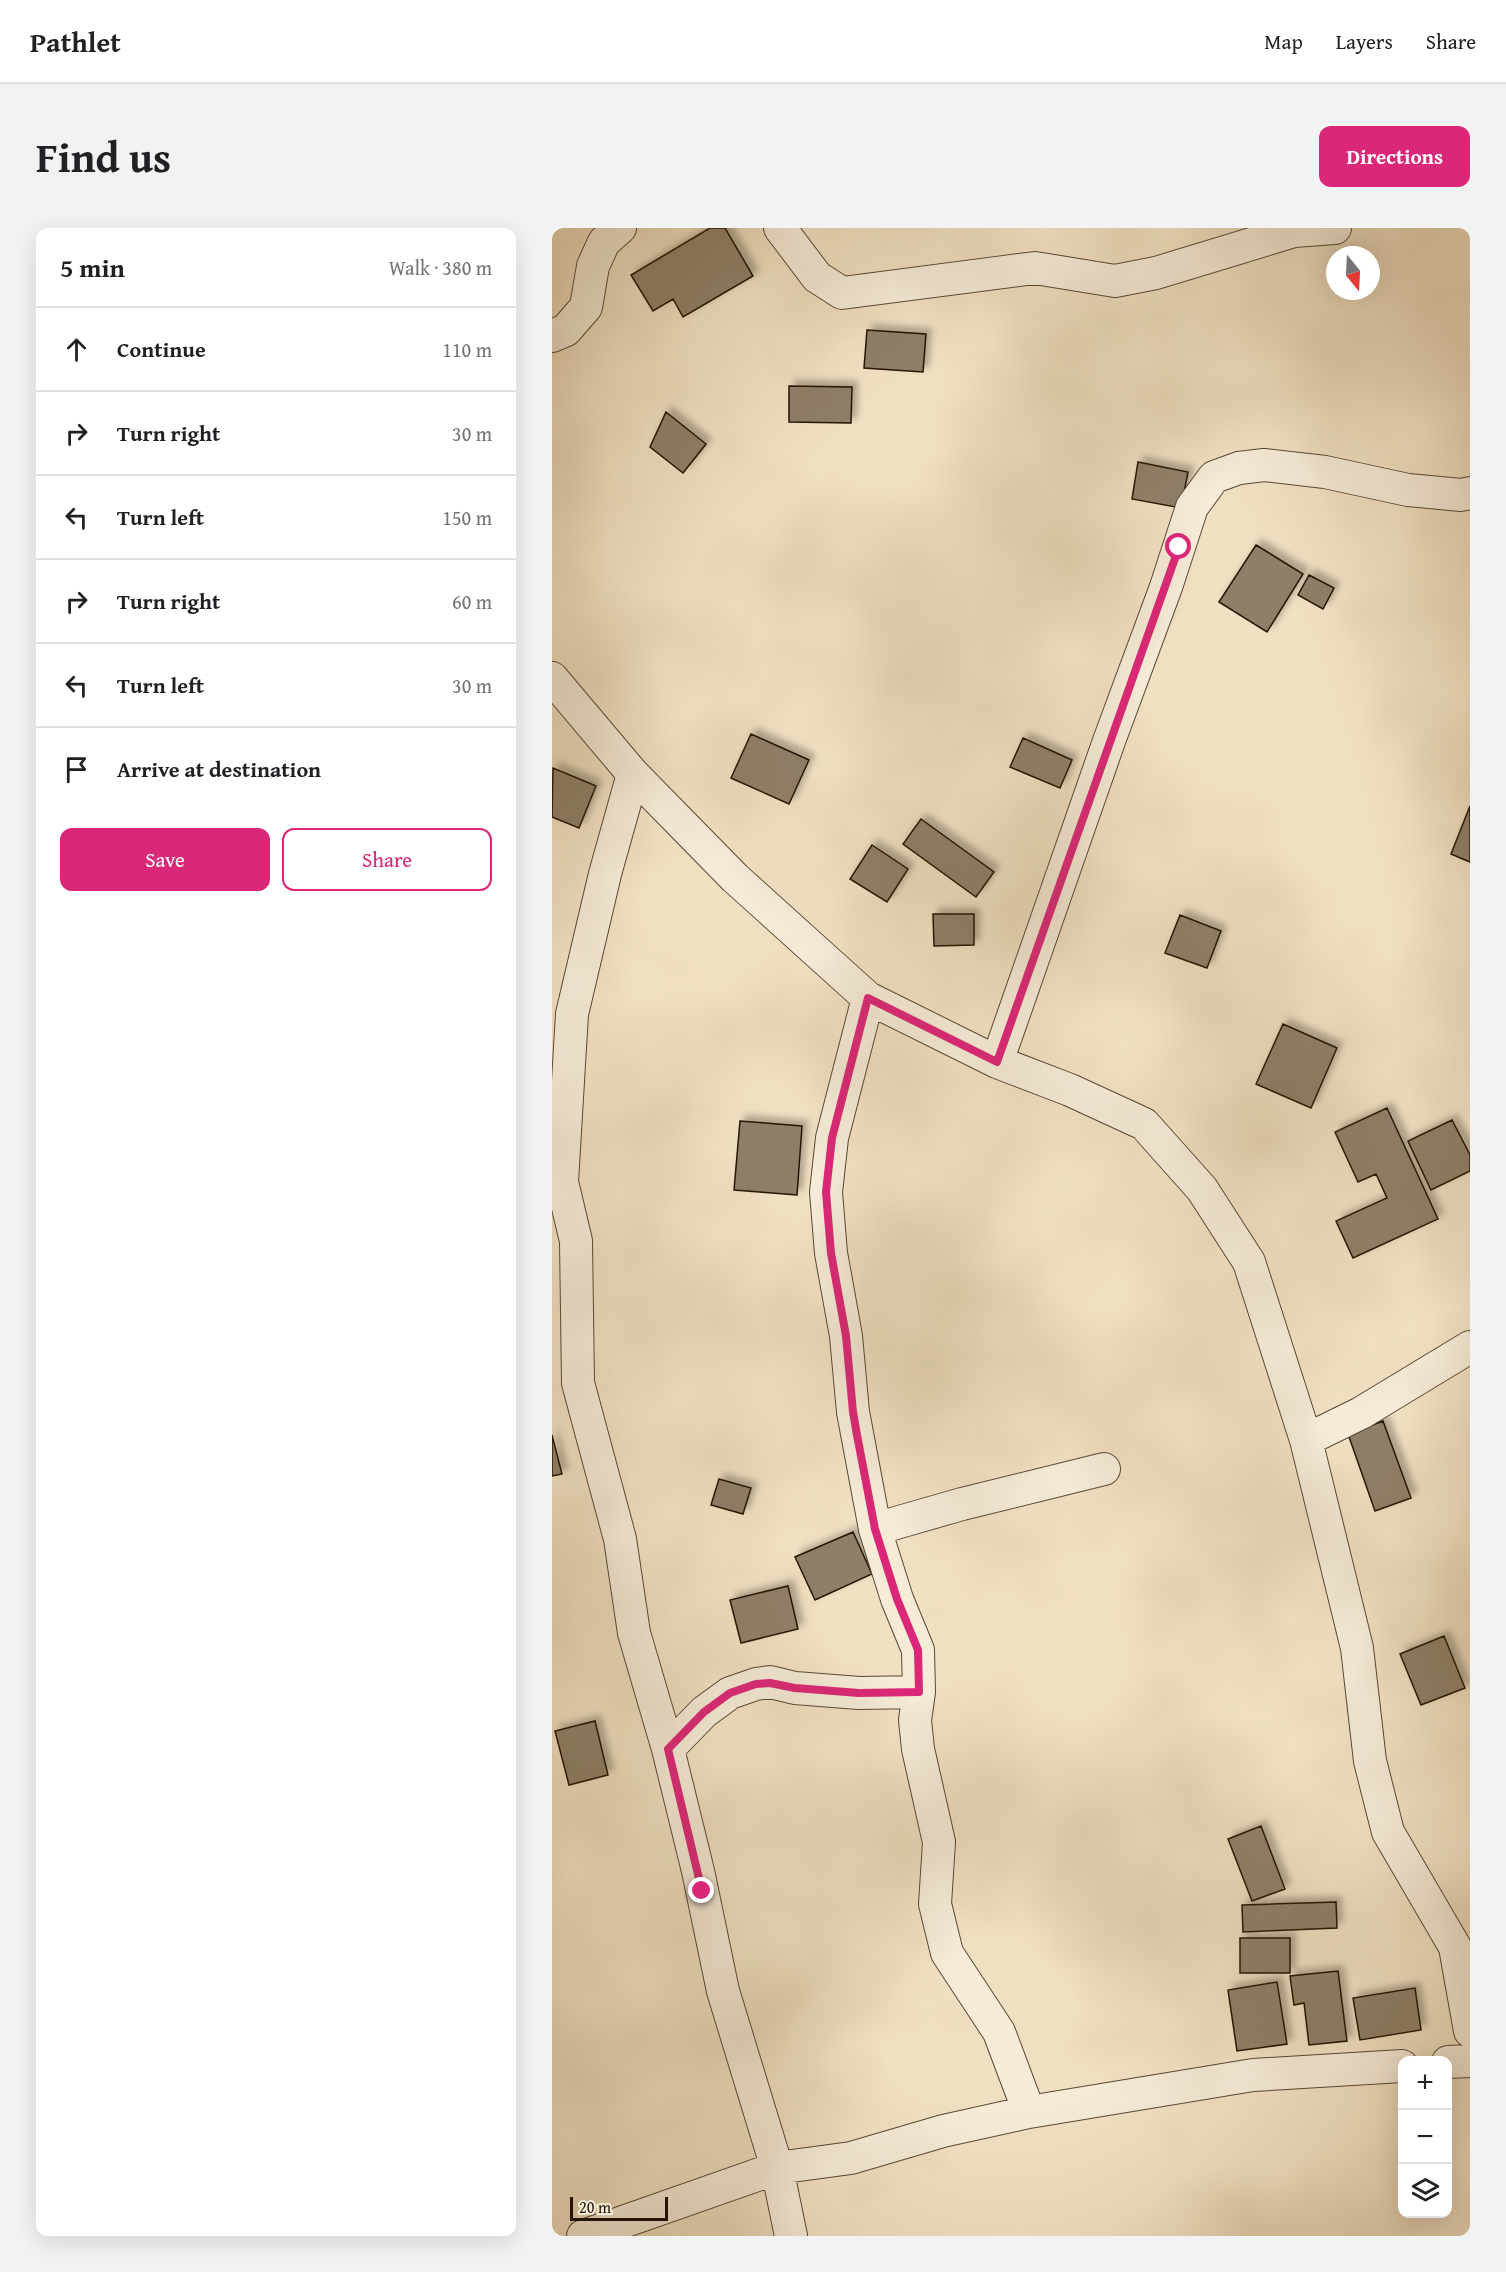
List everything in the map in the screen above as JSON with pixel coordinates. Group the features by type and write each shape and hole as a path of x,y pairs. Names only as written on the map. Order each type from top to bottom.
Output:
{"street":[{"path":"552,336 566,330 586,308 592,266 604,242 620,228"},
{"path":"780,228 817,277 842,292 1035,268 1115,280 1156,273 1294,231 1335,228"},
{"path":"997,1062 1192,507 1214,477 1239,468 1264,465 1325,472 1408,490 1461,495 1470,493"},
{"path":"552,678 633,774 735,878 868,998 997,1062 1070,1090 1144,1124 1202,1189 1249,1262 1306,1440 1357,1648 1370,1761 1388,1832 1455,1947 1470,2031"},
{"path":"633,774 605,874 572,1014 559,1112 562,1182 576,1241 578,1383 620,1539 634,1633 668,1749 698,1871 723,1991 777,2168 791,2236"},
{"path":"868,998 832,1138 826,1192 831,1253 846,1336 853,1412 875,1529 897,1599 918,1650 919,1692 915,1720 918,1749 939,1842 935,1904 947,1953 999,2032 1029,2112"},
{"path":"1306,1440 1360,1413 1470,1347"},
{"path":"875,1529 962,1504 1104,1469"},
{"path":"668,1749 704,1712 730,1693 756,1684 770,1683 795,1688 859,1693 919,1692"},
{"path":"1452,2062 1470,2061"},
{"path":"583,2236 777,2168 851,2158 942,2132 1029,2112 1253,2074 1398,2066"}],"building":[{"path":"710,228 725,228 753,276 683,317 673,299 653,311 631,275"},
{"path":"867,330 926,334 923,372 864,368"},
{"path":"789,386 852,387 851,423 789,422"},
{"path":"666,412 706,444 683,473 650,447"},
{"path":"1138,462 1188,472 1181,508 1132,499"},
{"path":"1256,545 1303,574 1267,632 1219,602"},
{"path":"1309,575 1334,588 1323,609 1298,595"},
{"path":"751,734 809,760 789,804 731,778"},
{"path":"1023,738 1072,760 1060,788 1010,767"},
{"path":"553,768 596,786 579,828 552,817"},
{"path":"1470,806 1470,862 1451,854"},
{"path":"921,819 994,872 976,897 903,844"},
{"path":"872,845 908,869 887,902 850,879"},
{"path":"933,914 974,914 974,945 934,946"},
{"path":"1180,915 1221,931 1207,968 1165,953"},
{"path":"1283,1024 1337,1048 1311,1108 1256,1084"},
{"path":"1387,1108 1438,1219 1353,1258 1336,1221 1387,1198 1376,1174 1358,1182 1335,1132"},
{"path":"1452,1120 1470,1155 1470,1171 1431,1190 1408,1141"},
{"path":"740,1121 802,1126 797,1195 734,1190"},
{"path":"1383,1421 1411,1498 1375,1511 1348,1434"},
{"path":"552,1435 562,1474 552,1476"},
{"path":"719,1479 751,1488 743,1514 711,1505"},
{"path":"853,1532 872,1574 815,1600 795,1557"},
{"path":"788,1586 798,1629 741,1643 730,1600"},
{"path":"1444,1636 1465,1688 1421,1705 1400,1654"},
{"path":"595,1721 608,1775 569,1785 555,1731"},
{"path":"1261,1826 1285,1889 1252,1901 1228,1839"},
{"path":"1336,1902 1337,1928 1243,1932 1242,1905"},
{"path":"1240,1938 1290,1938 1290,1973 1240,1973"},
{"path":"1338,1971 1347,2041 1309,2045 1304,2003 1294,2005 1290,1976"},
{"path":"1277,1982 1287,2044 1237,2051 1228,1990"},
{"path":"1415,1988 1421,2030 1360,2040 1353,1998"}],"route":[{"path":"702,1891 668,1749 704,1712 730,1693 756,1684 770,1683 795,1688 859,1693 919,1692 918,1650 897,1599 875,1529 857,1435 846,1336 831,1253 826,1192 832,1138 868,998 928,1030 997,1062 1179,547"}]}
